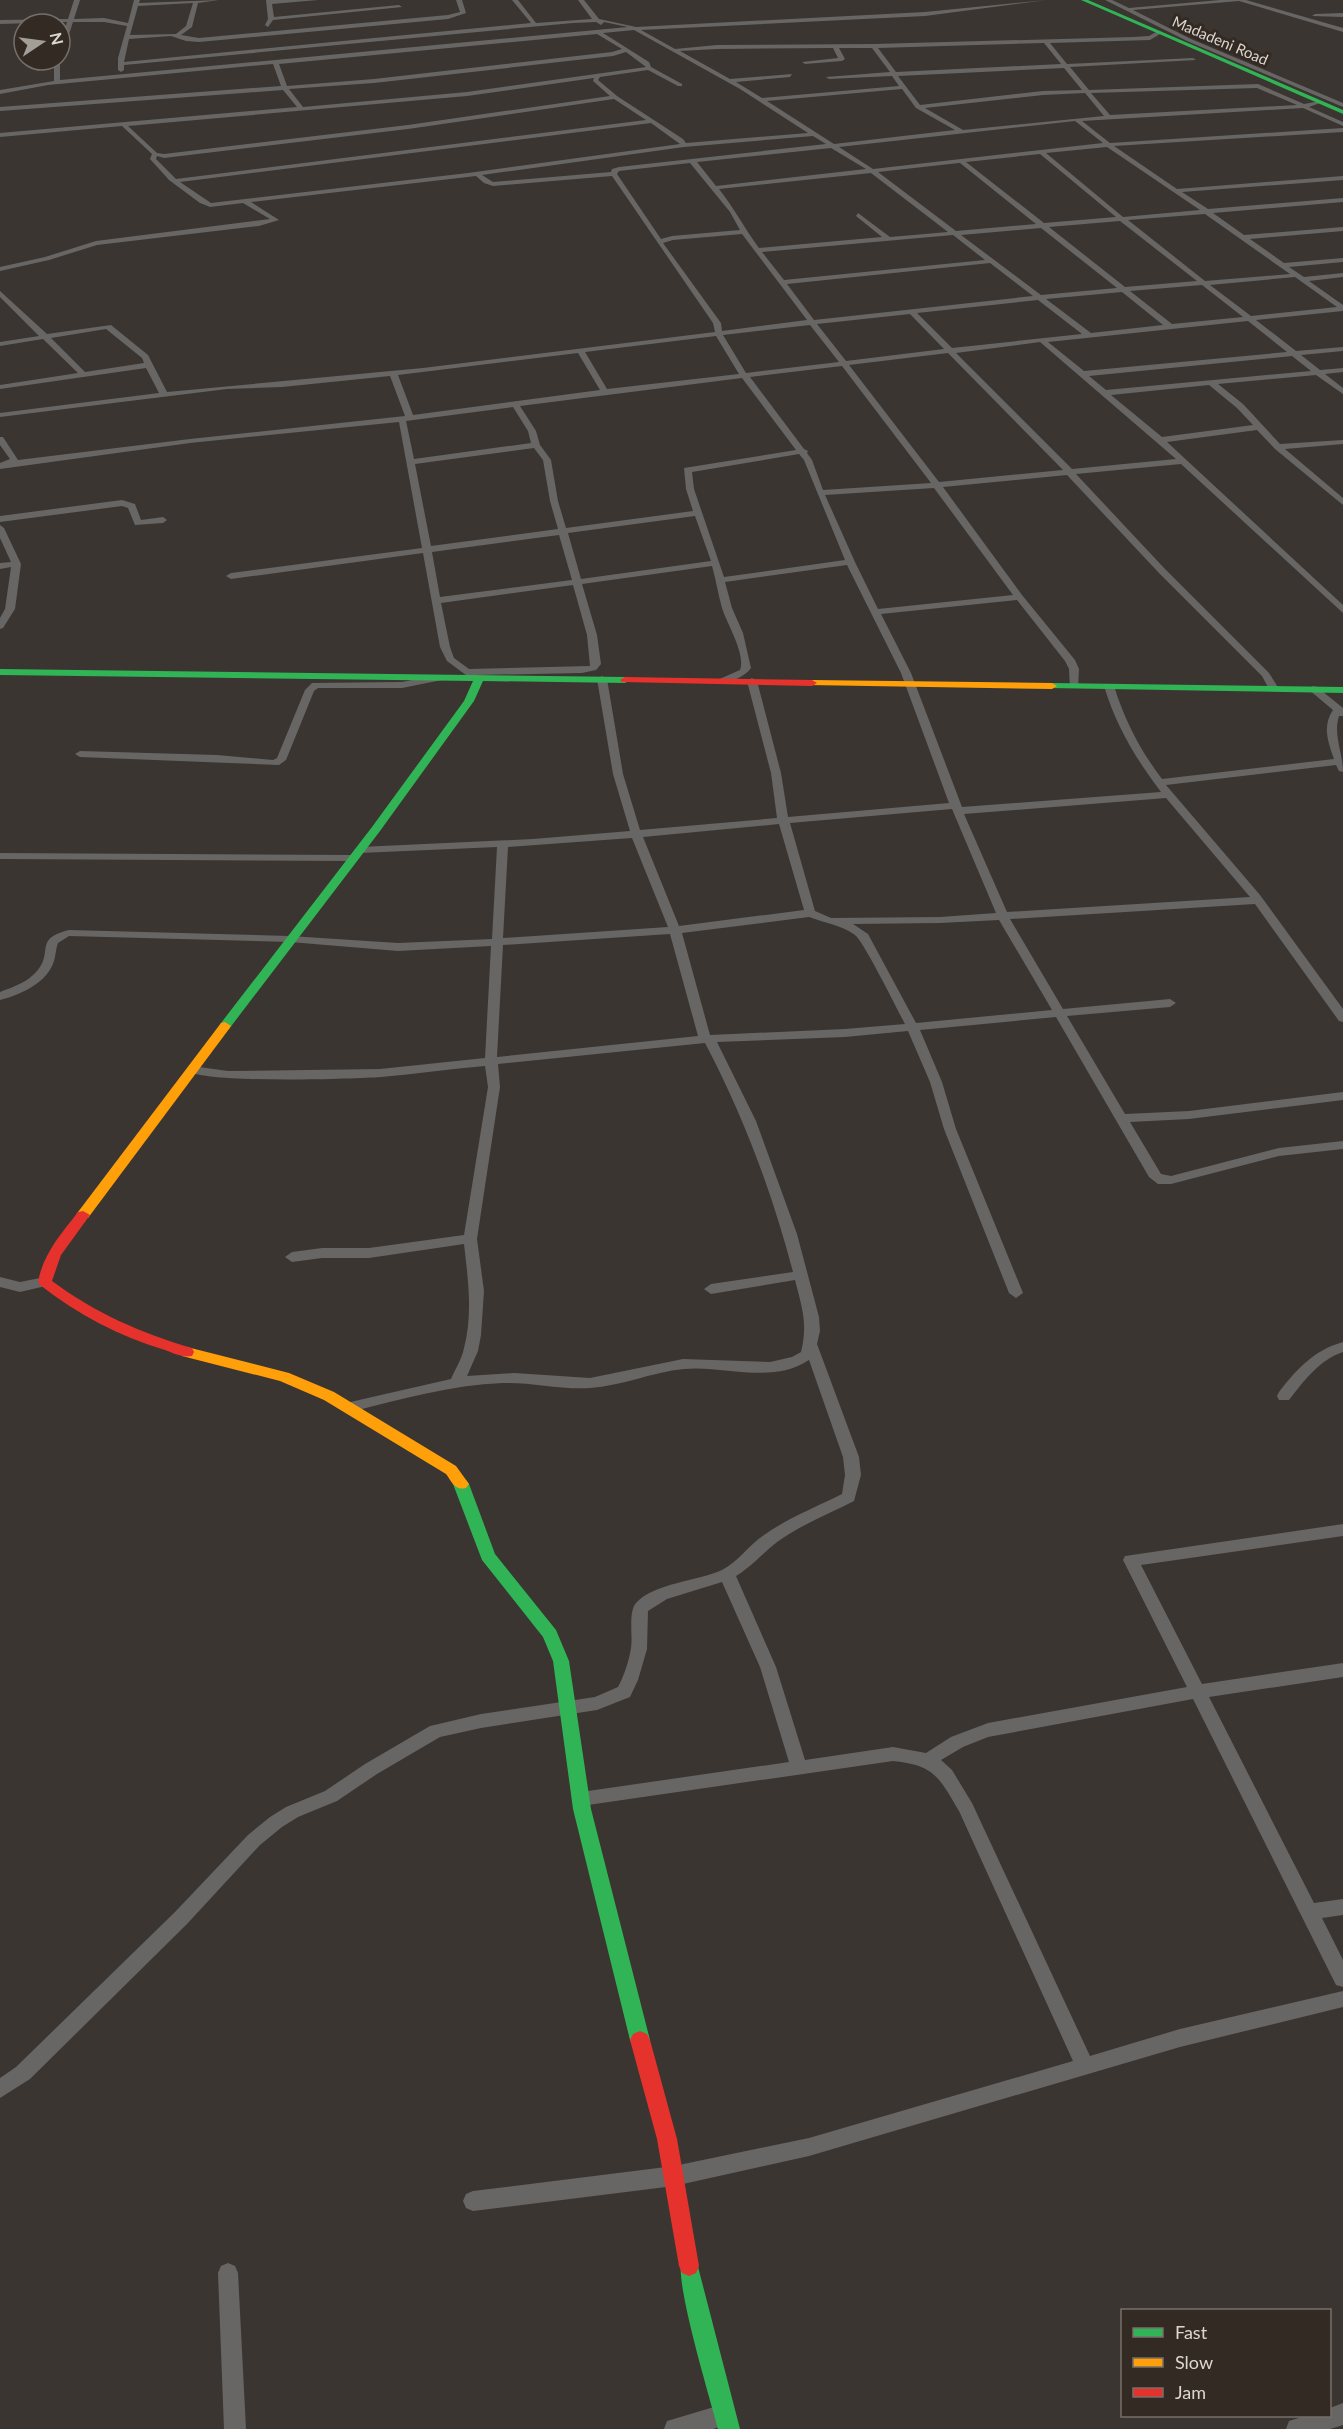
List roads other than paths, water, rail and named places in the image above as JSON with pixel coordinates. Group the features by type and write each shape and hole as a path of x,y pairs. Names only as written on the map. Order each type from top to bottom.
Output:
{"street":[{"path":"72,18 77,0"},
{"path":"120,78 121,64 136,2 216,0"},
{"path":"285,48 271,33 268,26 271,19 270,2 315,0"},
{"path":"127,37 178,35 196,40 462,15 464,12 459,0"},
{"path":"515,0 534,24"},
{"path":"581,0 596,19 601,31 647,63 649,68 680,85"},
{"path":"0,92 23,86 276,64 601,31 925,14 1044,0"},
{"name":"Madadeni Road","path":"1084,0 1161,31 1343,112"},
{"path":"1108,0 1129,10 1161,31 1189,40 1343,105"},
{"path":"1129,10 1239,0 1301,16 1343,30"},
{"path":"178,35 189,27 196,1"},
{"path":"351,6 368,25"},
{"path":"271,19 399,7"},
{"path":"1301,16 1343,15"},
{"path":"121,64 534,24 596,19 616,22 638,30 730,81 874,172 1042,297 1089,335"},
{"path":"72,21 104,20 131,25"},
{"path":"676,50 717,47 874,46 1146,38 1161,31"},
{"path":"1045,41 1108,117"},
{"path":"805,62 842,58 835,46"},
{"path":"874,46 918,107 961,131"},
{"path":"0,109 415,77 613,54 626,50"},
{"path":"829,77 1193,60"},
{"path":"276,64 285,88 302,110"},
{"path":"0,135 467,94 649,68"},
{"path":"57,72 57,83"},
{"path":"730,81 790,75"},
{"path":"598,76 595,80 615,97 683,142 684,145"},
{"path":"918,107 1020,95 1258,86 1343,124"},
{"path":"761,100 903,87"},
{"path":"124,124 154,154 168,156 380,130 615,97"},
{"path":"478,174 486,182 493,184 614,174 616,170 1076,119 1305,106 1318,102"},
{"path":"1076,119 1108,145 1244,237 1343,308"},
{"path":"177,181 651,121"},
{"path":"714,188 1108,145 1343,130"},
{"path":"154,154 155,162 198,200 210,205 478,174 684,145 815,134"},
{"path":"1042,153 1122,219 1343,392"},
{"path":"692,161 733,211 744,232 781,283 1072,664 1074,686"},
{"path":"962,162 1169,326"},
{"path":"614,174 717,323 720,339 744,375 804,452 850,562 910,684 956,808 1003,917 1156,1177 1163,1181 1279,1152 1343,1144"},
{"path":"1175,191 1343,178"},
{"path":"757,250 1343,200"},
{"path":"0,269 47,260 96,243 268,223 276,220 244,201"},
{"path":"858,214 889,239"},
{"path":"1244,237 1343,229"},
{"path":"659,242 672,238 744,232"},
{"path":"1284,265 1343,260"},
{"path":"781,283 991,261"},
{"path":"0,415 1042,297 1343,275"},
{"path":"0,293 84,375"},
{"path":"0,466 190,441 314,430 842,363 1343,308"},
{"path":"912,312 1069,472 1161,571 1266,675 1274,689"},
{"path":"0,344 106,327 138,351 149,365 164,395"},
{"path":"1042,340 1184,461 1343,610"},
{"path":"1082,374 1343,349"},
{"path":"580,350 605,392"},
{"path":"0,387 149,365"},
{"path":"1104,393 1343,370"},
{"path":"393,372 406,418 409,462 447,654 456,664 474,676 1343,690"},
{"path":"1211,383 1240,406 1278,447 1343,502"},
{"path":"0,672 441,677 582,670 595,666 596,655 592,635 554,501 547,460 536,445 532,431 514,404"},
{"path":"1160,440 1258,427"},
{"path":"0,439 14,459 12,463"},
{"path":"1278,447 1343,442"},
{"path":"409,462 536,445"},
{"path":"720,681 743,672 746,668 740,638 730,617 716,563 690,489 688,469 804,452"},
{"path":"820,493 935,485 1184,461"},
{"path":"0,519 122,503 132,506 138,523 163,520"},
{"path":"231,576 699,513"},
{"path":"0,528 16,564 10,609 0,626"},
{"path":"720,580 850,562"},
{"path":"435,601 716,563"},
{"path":"0,566 16,564"},
{"path":"875,612 1019,597"},
{"path":"45,1282 47,1266 52,1256 469,701 474,676"},
{"path":"80,754 217,758 275,764 281,760 310,690 316,685 402,684 441,677"},
{"path":"351,1407 457,1381 531,1377 590,1383 679,1364 705,1364 730,1368 779,1366 802,1360 808,1354 813,1331 812,1317 790,1234 750,1122 707,1039 675,930 636,834 618,774 602,679"},
{"path":"752,681 777,772 783,819 810,914"},
{"path":"1109,686 1120,722 1170,795 1258,900 1301,956 1343,1018"},
{"path":"1161,782 1342,765 1331,729 1332,716 1340,711 1313,689"},
{"path":"0,856 356,854 636,834 783,819 1170,795"},
{"path":"457,1381 471,1351 474,1335 477,1291 470,1239 494,1077 491,1062 503,844"},
{"path":"0,996 41,974 47,965 48,950 52,942 60,935 69,933 290,939 398,947 497,944 675,930 810,914 829,921 1003,917 1258,900"},
{"path":"837,921 862,934 913,1028 936,1082 950,1129 1016,1293"},
{"path":"192,1070 228,1075 380,1073 707,1039 913,1028 1170,1004"},
{"path":"1122,1118 1189,1114 1343,1096"},
{"path":"292,1257 322,1253 369,1252 470,1239"},
{"path":"711,1289 801,1275"},
{"path":"0,1282 20,1287 45,1282"},
{"path":"45,1282 71,1303 117,1328 167,1346 282,1376 351,1407 451,1470 460,1480 488,1556 545,1627 558,1649 564,1673 581,1799 628,1996 668,2139 695,2300 726,2422 675,2429"},
{"path":"0,2089 31,2065 181,1918 255,1840 276,1822 292,1812 331,1796 370,1769 436,1731 481,1721 597,1703 612,1698 627,1688 639,1649 641,1624 639,1614 642,1607 661,1595 727,1574 740,1566 761,1545 781,1531 849,1497 853,1474 851,1457 810,1346"},
{"path":"1284,1396 1309,1364 1343,1347"},
{"path":"1343,1530 1131,1560 1343,1979"},
{"path":"727,1574 768,1667 799,1767"},
{"path":"930,1760 945,1747 963,1737 988,1730 1196,1692 1343,1670"},
{"path":"581,1799 893,1754 916,1755 930,1760 949,1779 966,1808 1085,2066"},
{"path":"1310,1912 1343,1907"},
{"path":"473,2201 674,2176 808,2147 1180,2038 1343,1999"},
{"path":"228,2273 234,2429"},
{"path":"1297,2429 1343,2414"}]}
